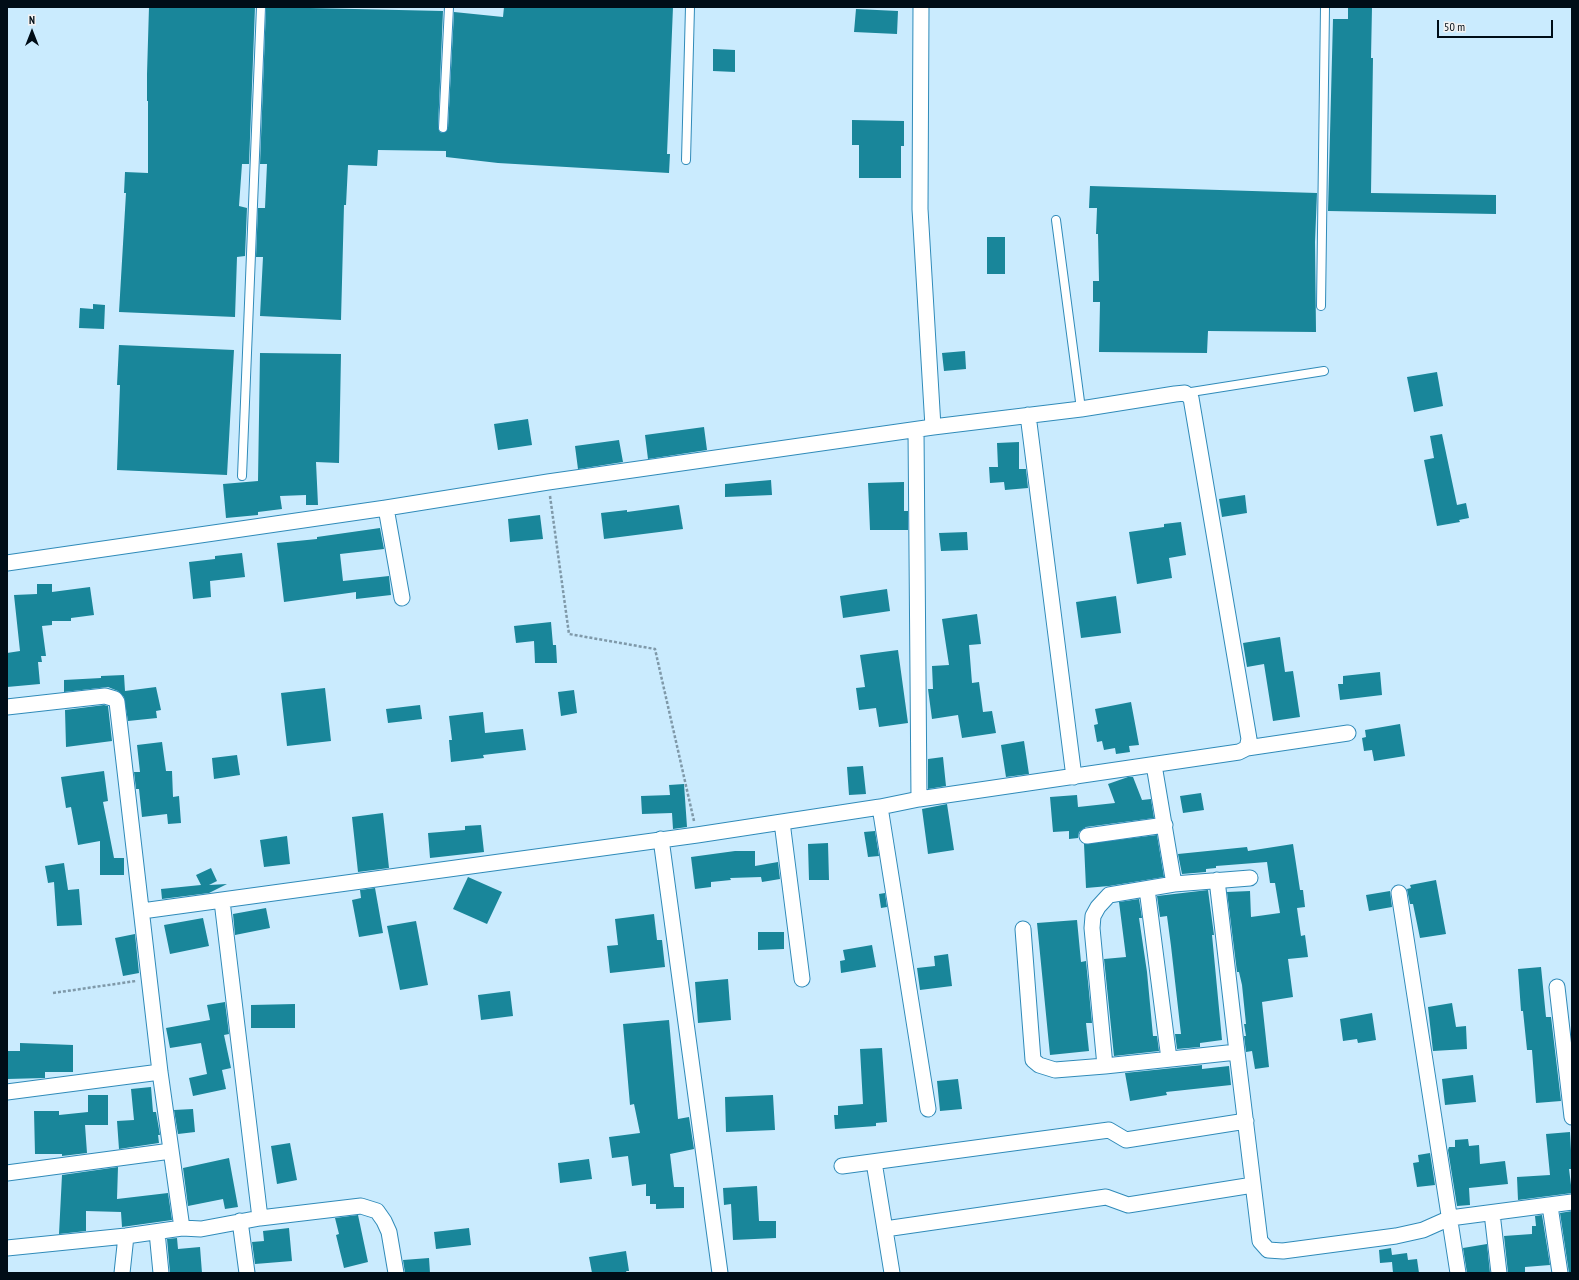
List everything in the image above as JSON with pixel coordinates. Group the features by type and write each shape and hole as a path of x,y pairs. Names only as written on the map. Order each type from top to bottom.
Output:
{"street":[{"path":"921,7 920,209 933,427"},
{"path":"7,563 386,508 548,482 933,427 1081,409 1185,393 1191,398 1249,739 1247,748"},
{"path":"1028,415 1074,777"},
{"path":"916,430 919,799"},
{"path":"386,508 402,598"},
{"path":"7,707 105,696 115,699 119,707 160,1072 182,1228"},
{"path":"142,911 697,835 880,807 919,799 1239,752 1247,748 1348,732"},
{"path":"1154,765 1174,884"},
{"path":"880,807 928,1109"},
{"path":"782,822 802,979"},
{"path":"1087,836 1165,825"},
{"path":"661,839 720,1273"},
{"path":"1105,1066 1092,928 1094,916 1102,902 1110,895 1174,884 1250,878"},
{"path":"1217,880 1260,1241 1268,1250 1283,1251 1396,1236 1423,1230 1450,1218 1572,1202"},
{"path":"1147,889 1169,1059"},
{"path":"1399,893 1458,1273"},
{"path":"222,901 260,1218"},
{"path":"1023,929 1034,1060 1039,1065 1055,1070 1237,1052"},
{"path":"1557,988 1572,1117"},
{"path":"7,1092 160,1072"},
{"path":"842,1166 1109,1130 1126,1140 1246,1121"},
{"path":"7,1173 171,1151"},
{"path":"874,1162 892,1273"},
{"path":"885,1229 1106,1197 1128,1205 1253,1184"},
{"path":"7,1248 126,1236 182,1228 201,1229 260,1218 361,1206 369,1207 377,1211 384,1221 389,1232 396,1273"},
{"path":"1550,1206 1560,1273"},
{"path":"1492,1213 1499,1273"},
{"path":"240,1221 247,1273"},
{"path":"157,1232 161,1273"},
{"path":"122,1273 126,1236"}],"lane":[{"path":"242,476 261,7"},
{"path":"443,128 449,7"},
{"path":"686,160 690,7"},
{"path":"1321,306 1325,7"},
{"path":"1056,220 1081,409"},
{"path":"1185,393 1324,371"}],"path":[{"path":"548,482 569,634 655,649 657,651 697,835"},
{"path":"53,993 150,978"}],"building":[{"path":"149,7 255,7 249,164 242,164 239,206 247,208 245,256 237,257 235,317 119,312 126,193 124,193 125,172 148,173 147,74"},
{"path":"266,7 443,11 438,128 440,132 443,133 448,128 454,12 503,17 504,7 673,7 667,154 670,154 669,173 498,163 446,157 446,151 378,150 377,166 348,165 346,205 344,205 341,320 260,316 263,257 256,257 258,208 265,208 267,164 260,164"},
{"path":"1348,7 1372,7 1371,58 1373,58 1371,193 1496,195 1496,214 1328,211 1333,19 1348,19"},
{"path":"856,9 898,11 897,34 854,32"},
{"path":"713,49 735,50 735,72 713,71"},
{"path":"852,120 904,121 904,146 901,146 901,178 859,178 859,145 852,145"},
{"path":"1090,186 1317,193 1315,242 1316,332 1208,331 1207,353 1099,352 1100,302 1093,302 1093,281 1099,281 1098,234 1096,234 1097,208 1089,208"},
{"path":"987,237 1005,237 1005,274 987,274"},
{"path":"93,304 105,305 104,329 79,328 80,308 93,309"},
{"path":"119,345 234,350 227,475 117,470 120,385 117,385"},
{"path":"965,351 966,369 944,371 942,353"},
{"path":"260,353 341,354 339,463 316,462 318,505 306,505 306,495 280,496 282,509 258,512 258,515 226,518 223,484 258,481"},
{"path":"1437,372 1443,406 1414,412 1407,377"},
{"path":"528,419 532,445 498,450 494,424"},
{"path":"704,427 707,450 648,459 645,435"},
{"path":"1442,434 1457,505 1466,503 1469,518 1459,520 1460,522 1437,526 1424,460 1434,458 1430,436"},
{"path":"619,440 623,462 578,469 575,446"},
{"path":"1019,442 1019,469 1026,469 1028,488 1005,490 1004,482 990,483 989,467 998,467 997,443"},
{"path":"771,480 772,495 725,497 725,484"},
{"path":"904,482 904,511 908,511 908,530 870,530 868,483"},
{"path":"1245,495 1247,513 1222,517 1219,499"},
{"path":"679,505 683,529 604,539 601,513 627,510 627,512"},
{"path":"540,515 543,539 510,542 508,519"},
{"path":"1181,522 1186,555 1169,558 1172,578 1137,584 1129,532 1164,527 1164,524"},
{"path":"380,528 384,549 340,554 343,581 389,576 391,595 356,599 356,592 284,602 277,543 317,539 317,537"},
{"path":"967,532 968,550 941,551 939,533"},
{"path":"242,553 245,577 210,581 211,597 193,599 189,562 215,559 215,556"},
{"path":"37,584 52,584 52,592 90,587 94,615 71,618 71,621 52,621 52,625 42,626 46,656 41,656 42,662 38,662 40,684 7,687 7,653 20,651 14,595 37,594"},
{"path":"887,589 890,611 843,618 840,596"},
{"path":"1116,596 1121,633 1081,638 1076,602"},
{"path":"977,614 981,644 969,645 972,683 979,682 983,712 992,711 996,733 962,738 958,715 932,719 928,689 933,689 932,666 949,665 942,619"},
{"path":"551,622 553,645 556,645 557,663 535,663 534,641 516,643 514,626"},
{"path":"1280,637 1285,672 1293,671 1300,717 1273,721 1264,664 1247,667 1243,643"},
{"path":"898,650 908,723 879,727 876,708 859,710 856,688 865,687 860,655"},
{"path":"1380,672 1382,695 1340,700 1338,684 1343,684 1343,676"},
{"path":"124,675 125,691 156,687 161,710 156,711 157,718 128,721 124,697 118,691 108,687 64,692 64,680"},
{"path":"325,688 331,741 287,746 281,693"},
{"path":"574,690 577,713 561,716 558,692"},
{"path":"1131,702 1139,745 1129,746 1130,752 1116,754 1115,748 1104,750 1102,741 1097,742 1094,725 1098,724 1095,709"},
{"path":"104,705 108,706 112,741 66,747 65,710"},
{"path":"420,705 422,719 388,723 386,709"},
{"path":"483,712 485,733 523,729 526,750 483,755 484,758 451,762 449,740 452,740 449,716"},
{"path":"1400,724 1405,756 1374,761 1372,750 1364,751 1362,738 1366,737 1365,730"},
{"path":"1024,741 1029,774 1006,777 1001,745"},
{"path":"162,742 166,771 172,771 173,797 179,796 181,823 168,824 167,814 142,817 139,789 136,789 134,772 140,772 137,745"},
{"path":"237,755 240,775 214,779 212,758"},
{"path":"943,757 946,786 928,789 928,759"},
{"path":"863,766 866,794 849,795 847,767"},
{"path":"104,771 108,801 103,802 114,858 124,858 124,875 100,875 100,841 78,845 71,807 66,808 61,777"},
{"path":"1128,777 1133,777 1142,800 1151,799 1154,818 1086,827 1079,832 1078,838 1069,839 1069,831 1053,832 1050,797 1077,795 1078,807 1115,803 1108,784"},
{"path":"684,784 687,827 673,829 672,813 642,814 641,796 670,795 669,785"},
{"path":"1201,793 1204,810 1183,813 1180,796"},
{"path":"947,804 954,850 928,854 922,809"},
{"path":"383,813 389,868 358,872 352,817"},
{"path":"481,825 484,852 430,858 428,833 465,830 465,826"},
{"path":"875,831 879,856 868,857 864,832"},
{"path":"1157,835 1164,877 1109,886 1086,888 1084,844"},
{"path":"287,836 290,864 264,867 260,840"},
{"path":"828,843 829,880 809,880 808,844"},
{"path":"1293,844 1300,890 1303,890 1305,907 1297,908 1301,936 1305,935 1308,957 1288,959 1293,997 1262,1002 1269,1067 1255,1069 1252,1051 1246,1052 1244,1024 1246,1024 1242,985 1239,972 1237,972 1227,892 1250,891 1251,917 1280,913 1275,883 1270,883 1267,862 1216,866 1216,868 1206,869 1206,872 1182,874 1178,854 1247,847 1248,851"},
{"path":"735,851 755,851 755,866 778,862 780,879 762,882 761,877 730,878 731,880 711,882 711,887 695,889 691,857"},
{"path":"64,863 68,890 79,889 82,925 57,926 54,882 48,883 45,866"},
{"path":"211,868 217,881 209,885 227,884 209,893 162,899 161,889 201,885 196,875"},
{"path":"468,877 502,892 487,924 453,909"},
{"path":"1436,880 1446,934 1420,938 1413,904 1410,904 1407,889 1411,888 1410,885"},
{"path":"375,888 383,933 359,937 352,900 361,898 360,890"},
{"path":"1208,890 1214,935 1212,935 1222,1040 1200,1043 1200,1047 1177,1049 1175,1034 1181,1034 1171,946 1167,916 1160,917 1157,896"},
{"path":"1390,891 1392,907 1369,911 1366,895"},
{"path":"885,893 887,907 881,908 879,894"},
{"path":"1139,899 1142,918 1139,918 1147,972 1153,1036 1157,1036 1159,1051 1114,1056 1104,959 1126,957 1119,902"},
{"path":"266,908 270,928 235,935 233,914"},
{"path":"654,914 657,940 662,940 665,967 610,973 607,946 618,945 615,919"},
{"path":"203,918 209,946 170,954 164,925"},
{"path":"1077,920 1081,962 1086,961 1092,1023 1086,1023 1089,1051 1050,1055 1037,923"},
{"path":"416,921 428,985 400,990 387,926"},
{"path":"758,932 784,932 784,949 758,950"},
{"path":"135,934 139,973 123,976 115,938"},
{"path":"872,945 876,967 841,973 840,961 845,960 843,950"},
{"path":"948,954 952,986 920,990 917,968 935,966 934,956"},
{"path":"1541,967 1546,1017 1551,1017 1561,1101 1536,1103 1532,1050 1527,1050 1523,1011 1521,1011 1518,969"},
{"path":"728,979 731,1020 698,1023 695,982"},
{"path":"510,991 513,1016 481,1020 478,995"},
{"path":"225,1002 229,1034 224,1035 231,1068 222,1070 226,1089 193,1096 189,1078 207,1074 201,1043 170,1048 166,1028 210,1020 207,1005"},
{"path":"1452,1003 1456,1027 1466,1026 1467,1049 1433,1051 1428,1007"},
{"path":"295,1004 295,1028 251,1028 251,1005"},
{"path":"1372,1013 1376,1040 1358,1043 1357,1039 1343,1041 1340,1019"},
{"path":"669,1020 678,1119 689,1117 694,1149 670,1154 674,1187 684,1187 684,1208 656,1209 656,1204 650,1204 650,1196 646,1196 646,1184 632,1186 628,1156 612,1158 609,1137 640,1133 634,1104 630,1105 623,1024"},
{"path":"20,1043 73,1045 73,1072 45,1072 45,1078 7,1079 7,1051 20,1051"},
{"path":"882,1048 887,1122 876,1123 876,1126 835,1129 834,1115 838,1115 838,1106 863,1104 860,1049"},
{"path":"1202,1065 1202,1069 1229,1066 1231,1085 1166,1092 1167,1095 1130,1101 1125,1073"},
{"path":"1473,1075 1476,1102 1445,1105 1442,1079"},
{"path":"958,1079 962,1109 940,1111 937,1081"},
{"path":"151,1087 153,1112 156,1112 160,1135 158,1135 159,1143 119,1149 117,1121 134,1120 131,1089"},
{"path":"88,1095 108,1095 108,1125 85,1125 87,1153 62,1156 62,1154 35,1154 34,1111 59,1111 59,1115 88,1112"},
{"path":"773,1095 775,1130 726,1132 725,1097"},
{"path":"193,1109 195,1132 178,1134 174,1110"},
{"path":"1570,1132 1572,1169 1569,1169 1572,1193 1518,1200 1517,1177 1550,1175 1546,1134"},
{"path":"1468,1139 1469,1146 1479,1145 1480,1164 1505,1161 1508,1184 1469,1188 1470,1205 1457,1206 1448,1150 1449,1147 1455,1147 1455,1140"},
{"path":"290,1143 297,1180 277,1184 271,1146"},
{"path":"1430,1153 1435,1185 1417,1187 1413,1163 1419,1162 1418,1155"},
{"path":"229,1158 238,1207 225,1209 223,1199 188,1206 183,1168"},
{"path":"589,1159 592,1179 560,1183 558,1163"},
{"path":"118,1167 117,1199 168,1193 172,1220 122,1227 121,1212 86,1211 86,1231 59,1234 62,1175"},
{"path":"757,1186 759,1221 776,1221 776,1238 733,1240 731,1204 724,1205 723,1188"},
{"path":"1572,1211 1572,1273 1569,1273 1560,1213"},
{"path":"358,1215 368,1262 344,1268 336,1235 339,1234 335,1218"},
{"path":"1542,1215 1550,1265 1525,1267 1525,1273 1508,1273 1504,1236 1532,1234 1532,1226 1536,1226 1535,1216"},
{"path":"289,1228 292,1261 255,1264 252,1242 264,1241 263,1231"},
{"path":"469,1228 471,1245 436,1249 434,1232"},
{"path":"177,1238 178,1249 200,1247 202,1273 170,1273 167,1239"},
{"path":"1487,1244 1490,1273 1467,1273 1463,1248"},
{"path":"1391,1248 1392,1255 1407,1253 1408,1260 1417,1259 1419,1273 1393,1273 1392,1262 1380,1263 1379,1250"},
{"path":"626,1251 629,1271 626,1271 627,1273 592,1273 589,1257"},
{"path":"429,1258 430,1273 405,1273 403,1260"}]}
